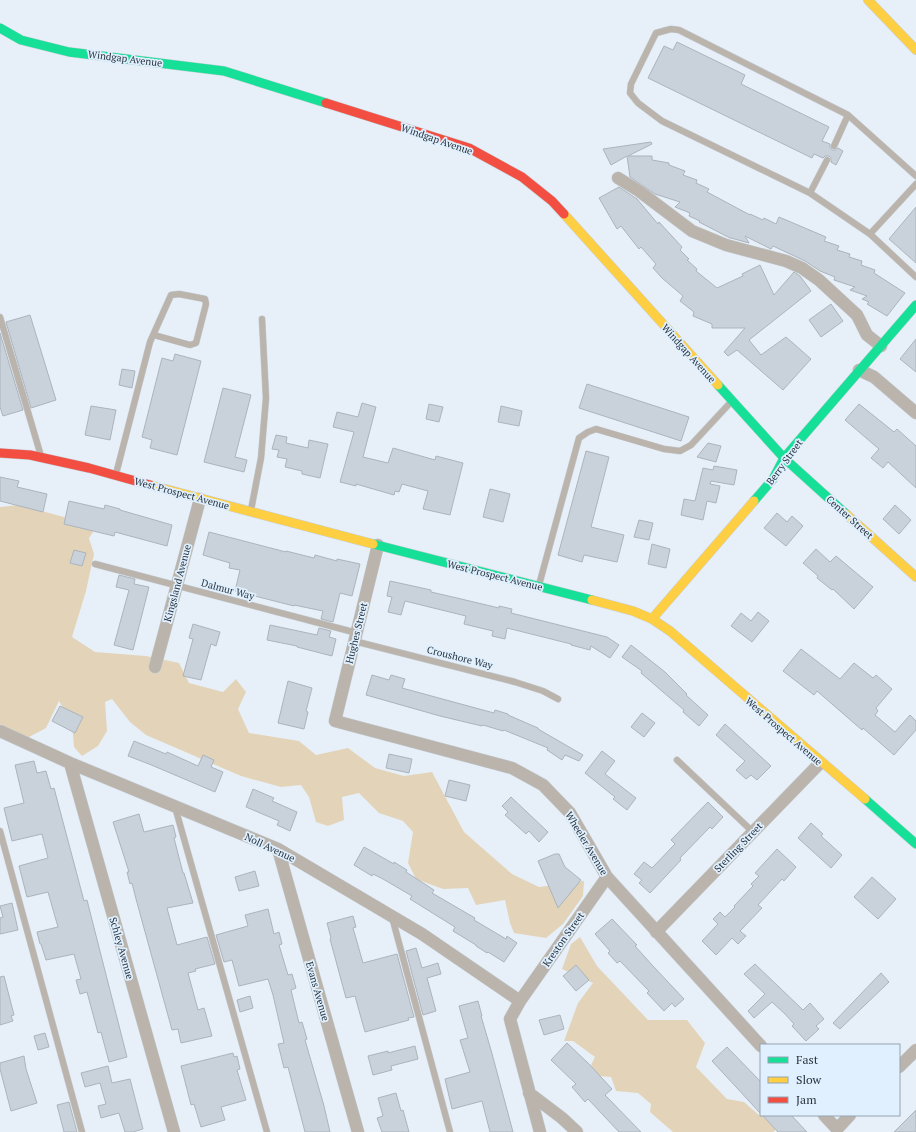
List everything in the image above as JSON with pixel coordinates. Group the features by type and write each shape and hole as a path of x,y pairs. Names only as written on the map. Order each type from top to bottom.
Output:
{"street":[{"path":"868,0 916,50"},
{"name":"Windgap Avenue","path":"0,28 20,40 69,52 224,71 470,148 522,177 552,201 784,458"},
{"path":"618,178 639,191 692,231 726,245 786,261 802,268 819,280 858,315 867,335 881,346"},
{"name":"Berry Street","path":"652,619 773,478 784,458 916,305"},
{"path":"859,370 874,377 916,413"},
{"name":"West Prospect Avenue","path":"0,454 42,457 89,468 200,499 633,611 652,619 670,631 916,844"},
{"name":"Center Street","path":"784,458 916,577"},
{"name":"Kingsland Avenue","path":"155,667 200,499"},
{"name":"Hughes Street","path":"335,721 378,545"},
{"name":"Wheeler Avenue","path":"335,721 512,768 543,785 570,813 607,877 760,1045"},
{"name":"Noll Avenue","path":"0,731 70,763 278,849 422,934 520,1001"},
{"name":"Sterling Street","path":"656,932 820,762"},
{"name":"Schley Avenue","path":"70,763 174,1132"},
{"name":"Evans Avenue","path":"278,849 358,1132"},
{"name":"Kreston Street","path":"540,1132 510,1019 520,1001 607,877"},
{"path":"900,1066 916,1050"},
{"path":"529,1093 562,1118 576,1132"},
{"path":"825,1116 836,1129 849,1116"}],"lane":[{"path":"916,176 848,115 679,30 671,29 656,33 631,84 630,93 638,103 662,120 810,192 870,234 916,277"},
{"path":"834,146 848,115"},
{"path":"810,192 827,160"},
{"path":"870,234 916,184"},
{"path":"115,475 150,342 172,295 179,294 205,299 206,304 196,343 190,345 154,335"},
{"path":"0,317 42,457"},
{"path":"251,512 261,458 266,398 262,319"},
{"path":"539,586 579,438 596,429 664,449 680,451 691,446 732,401"},
{"name":"Dalmur Way","path":"95,564 355,637"},
{"name":"Croushore Way","path":"355,637 515,682 543,691 558,699"},
{"path":"677,760 753,832"},
{"path":"175,807 267,1132"},
{"path":"0,831 82,1132"},
{"path":"392,916 450,1132"}],"shaded area":[{"path":"19,505 90,524 93,532 89,538 94,554 86,591 72,637 95,652 146,656 179,663 189,683 223,692 236,679 246,692 238,709 249,733 299,741 316,755 348,748 375,768 404,776 432,772 464,832 512,874 539,887 584,881 583,896 563,924 546,938 514,933 510,923 505,900 476,905 468,888 443,889 416,879 408,863 413,832 403,821 379,813 359,793 342,797 344,820 328,826 316,822 309,797 301,785 281,787 241,776 146,735 130,722 112,699 105,702 107,731 98,746 82,756 74,747 72,723 59,701 46,728 27,738 0,724 0,507"},
{"path":"580,937 597,966 648,1020 687,1020 705,1043 696,1067 727,1099 744,1102 760,1116 782,1116 774,1132 673,1132 650,1112 651,1104 638,1093 616,1091 611,1077 599,1076 591,1065 595,1057 573,1041 564,1041 578,1003 593,983 562,969 571,944"}],"building":[{"path":"677,42 745,75 741,84 829,127 822,141 830,144 832,150 838,148 843,151 836,165 831,162 831,158 829,156 825,156 823,158 814,154 812,158 648,78 664,46 673,50"},
{"path":"651,142 652,144 628,156 652,156 652,160 669,163 669,165 685,171 683,175 697,180 696,183 709,189 707,192 750,215 763,220 764,218 776,224 779,217 826,237 824,241 839,246 837,250 850,254 849,257 862,261 861,265 875,270 874,273 905,293 887,316 867,304 869,302 862,299 867,296 850,290 855,287 834,280 835,277 820,271 805,261 773,246 771,249 745,236 749,243 730,238 699,222 700,221 689,216 690,213 675,207 680,202 655,194 630,177 627,156 611,165 603,149"},
{"path":"619,187 637,199 658,224 659,222 682,247 680,250 689,259 687,260 697,269 696,271 717,288 743,276 742,274 760,265 774,295 794,272 800,276 811,291 749,340 761,355 786,337 811,359 783,390 737,350 728,356 724,352 745,328 712,328 712,324 693,316 694,312 680,301 683,296 653,268 656,264 641,247 639,249 621,226 617,229 599,198"},
{"path":"916,207 916,263 889,239"},
{"path":"831,304 843,321 821,337 809,320"},
{"path":"30,315 56,400 31,408 6,322"},
{"path":"0,333 23,410 3,416 0,407"},
{"path":"916,339 916,372 900,359"},
{"path":"175,354 201,361 177,455 150,448 152,440 142,437 162,358 173,361"},
{"path":"122,369 135,371 132,388 119,385"},
{"path":"587,384 689,417 681,441 579,408"},
{"path":"223,388 251,395 235,457 247,460 244,472 204,462"},
{"path":"362,403 376,407 363,457 388,463 393,448 435,460 436,456 463,463 450,515 423,509 428,491 402,484 399,492 395,491 394,495 356,484 356,486 340,482 354,432 333,427 337,412 358,417"},
{"path":"429,404 443,407 439,422 426,419"},
{"path":"859,404 894,432 897,429 916,446 916,488 888,462 883,468 871,458 879,449 845,420"},
{"path":"91,406 116,410 110,440 85,435"},
{"path":"501,406 522,411 519,426 498,422"},
{"path":"276,435 287,437 286,443 308,448 309,440 328,444 320,478 302,474 302,471 285,467 287,459 277,457 279,450 272,449"},
{"path":"708,443 721,446 716,462 697,457"},
{"path":"586,451 609,457 591,527 624,535 617,562 584,555 582,562 558,555"},
{"path":"714,466 737,470 734,485 711,481 710,484 720,486 716,503 707,501 703,520 681,515 684,499 695,501 703,468 713,470"},
{"path":"0,477 19,481 17,487 47,494 43,512 0,501"},
{"path":"490,489 510,494 503,522 483,517"},
{"path":"69,501 104,509 105,505 172,525 167,546 115,532 114,536 64,524"},
{"path":"895,505 911,520 899,534 883,519"},
{"path":"777,513 787,522 792,516 803,526 786,546 764,528"},
{"path":"639,520 653,523 649,540 634,537"},
{"path":"209,532 314,558 315,555 337,561 337,559 360,564 352,596 340,593 333,622 321,619 323,611 294,606 235,591 240,570 229,568 230,563 203,555"},
{"path":"652,544 670,549 666,568 648,564"},
{"path":"816,549 830,562 836,556 873,587 854,609 833,589 832,590 817,578 818,576 803,563"},
{"path":"74,550 86,553 82,566 70,563"},
{"path":"119,575 135,579 134,584 149,587 133,650 114,645 129,590 116,587"},
{"path":"390,581 499,608 499,606 512,609 511,613 607,637 619,645 610,658 591,646 590,650 507,628 505,639 492,636 493,631 464,624 466,616 405,601 401,615 388,612 392,597 387,596"},
{"path":"758,612 769,621 752,642 731,626 741,613 751,621"},
{"path":"193,624 220,632 216,646 211,644 201,680 183,676 193,639 189,638"},
{"path":"270,625 317,635 319,628 331,631 329,637 336,639 332,656 297,646 267,640"},
{"path":"631,645 665,672 687,694 686,695 708,715 699,726 683,712 684,710 641,673 642,671 622,657"},
{"path":"801,649 840,679 854,663 873,678 876,675 892,689 876,708 878,711 875,715 895,732 910,715 916,721 916,730 894,755 863,728 862,730 817,691 814,695 783,671"},
{"path":"372,675 389,680 391,675 405,679 402,688 494,713 495,710 508,714 538,728 583,755 579,761 565,755 562,760 547,750 548,748 504,730 440,716 366,695"},
{"path":"288,681 312,688 306,711 308,712 304,729 278,723"},
{"path":"60,706 83,717 75,733 52,721"},
{"path":"642,713 655,723 644,737 631,727"},
{"path":"725,724 771,766 757,780 751,775 746,779 736,770 745,761 716,735"},
{"path":"134,741 166,754 167,752 198,766 203,755 214,760 211,767 223,772 215,792 128,756"},
{"path":"602,751 615,761 605,774 636,798 627,810 613,799 615,797 585,773"},
{"path":"389,754 412,759 409,773 386,768"},
{"path":"34,761 37,773 46,771 51,789 54,788 84,901 87,900 127,1057 109,1062 101,1032 98,1033 87,992 80,994 76,980 81,979 74,954 46,960 40,944 37,932 58,927 48,892 27,897 19,866 48,858 42,834 12,841 4,808 24,803 15,765"},
{"path":"449,780 470,785 466,801 445,796"},
{"path":"253,789 274,798 272,801 297,812 290,831 277,825 279,821 246,807"},
{"path":"511,797 548,832 539,842 529,831 526,834 505,815 508,812 502,806"},
{"path":"708,802 723,817 712,829 710,827 680,858 681,860 650,893 639,883 642,880 634,874 644,862 652,868 675,844 671,840"},
{"path":"139,814 144,832 173,825 176,837 174,838 193,903 167,908 177,945 207,937 215,964 195,969 196,971 188,973 198,1010 204,1008 212,1036 181,1043 178,1029 172,1030 132,883 130,884 127,872 129,872 113,822"},
{"path":"811,823 823,834 821,836 842,855 831,868 798,838"},
{"path":"364,847 407,870 406,872 434,890 432,893 475,918 474,920 506,939 507,936 517,943 504,962 453,931 455,927 410,899 412,896 383,879 373,874 372,876 354,865"},
{"path":"777,849 796,867 784,881 782,879 758,905 762,908 740,931 746,936 738,944 732,938 716,955 702,941 718,924 713,919 720,912 725,917 735,907 734,906 753,886 751,884 759,876 755,873"},
{"path":"555,854 559,854 565,867 581,880 558,908 538,861"},
{"path":"255,871 259,886 239,891 235,877"},
{"path":"872,877 896,899 878,919 854,897"},
{"path":"12,903 18,930 0,934 0,918 3,917 0,906"},
{"path":"268,909 274,934 279,932 282,944 279,945 288,975 292,974 296,988 291,990 299,1023 302,1022 307,1039 305,1040 330,1132 305,1132 288,1067 284,1068 278,1044 284,1043 268,979 239,986 232,960 224,962 216,935 248,926 245,915"},
{"path":"353,916 356,927 353,928 363,963 397,954 414,1017 408,1018 409,1020 365,1032 355,996 346,998 327,923"},
{"path":"612,919 684,999 675,1007 672,1003 664,1011 647,993 649,991 620,961 617,963 608,953 610,951 595,934"},
{"path":"416,948 422,968 438,963 441,974 427,978 436,1011 423,1015 406,951"},
{"path":"755,964 803,1010 810,1003 824,1019 816,1026 819,1029 806,1041 792,1026 794,1024 772,1002 754,1018 748,1011 765,994 744,974"},
{"path":"576,965 589,980 576,991 563,976"},
{"path":"881,973 889,982 840,1029 833,1023"},
{"path":"4,976 14,1015 11,1016 13,1021 0,1025 0,977"},
{"path":"250,996 253,1008 240,1012 237,1000"},
{"path":"478,1001 513,1132 490,1132 482,1101 452,1109 445,1079 470,1072 460,1040 468,1038 459,1006"},
{"path":"560,1015 564,1029 544,1035 539,1020"},
{"path":"45,1033 49,1047 38,1050 34,1036"},
{"path":"567,1043 612,1089 605,1095 641,1132 619,1132 588,1099 585,1102 572,1087 576,1084 551,1060"},
{"path":"415,1046 418,1059 391,1066 392,1070 373,1075 368,1056 388,1051 388,1053"},
{"path":"727,1047 760,1081 760,1113 712,1061"},
{"path":"233,1053 234,1057 237,1056 240,1069 237,1070 246,1100 221,1107 225,1120 201,1127 194,1104 191,1105 181,1066"},
{"path":"24,1056 26,1069 37,1103 11,1111 0,1069 0,1063"},
{"path":"108,1066 112,1083 130,1079 143,1129 133,1132 125,1132 119,1113 101,1118 98,1106 106,1104 100,1083 85,1087 81,1073"},
{"path":"396,1093 401,1111 403,1110 409,1132 382,1132 377,1118 383,1116 378,1098"},
{"path":"69,1102 77,1132 64,1132 57,1105"},
{"path":"916,1110 916,1132 894,1132"},
{"path":"763,1116 792,1116 807,1132 778,1132"}],"traffic: fast":[{"path":"0,28 21,40 69,52 224,71 326,103"},
{"path":"754,501 773,479 784,458 916,305"},
{"path":"718,385 784,458 846,514"},
{"path":"373,544 592,600"},
{"path":"865,799 916,844"}],"traffic: slow":[{"path":"868,0 916,50"},
{"path":"564,214 718,385"},
{"path":"150,485 373,544"},
{"path":"652,619 754,501"},
{"path":"846,514 916,577"},
{"path":"592,600 633,611 652,619 670,631 865,799"}],"traffic: jam":[{"path":"326,103 469,148 522,177 552,201 564,214"},
{"path":"0,453 30,455 89,468 150,485"}]}
